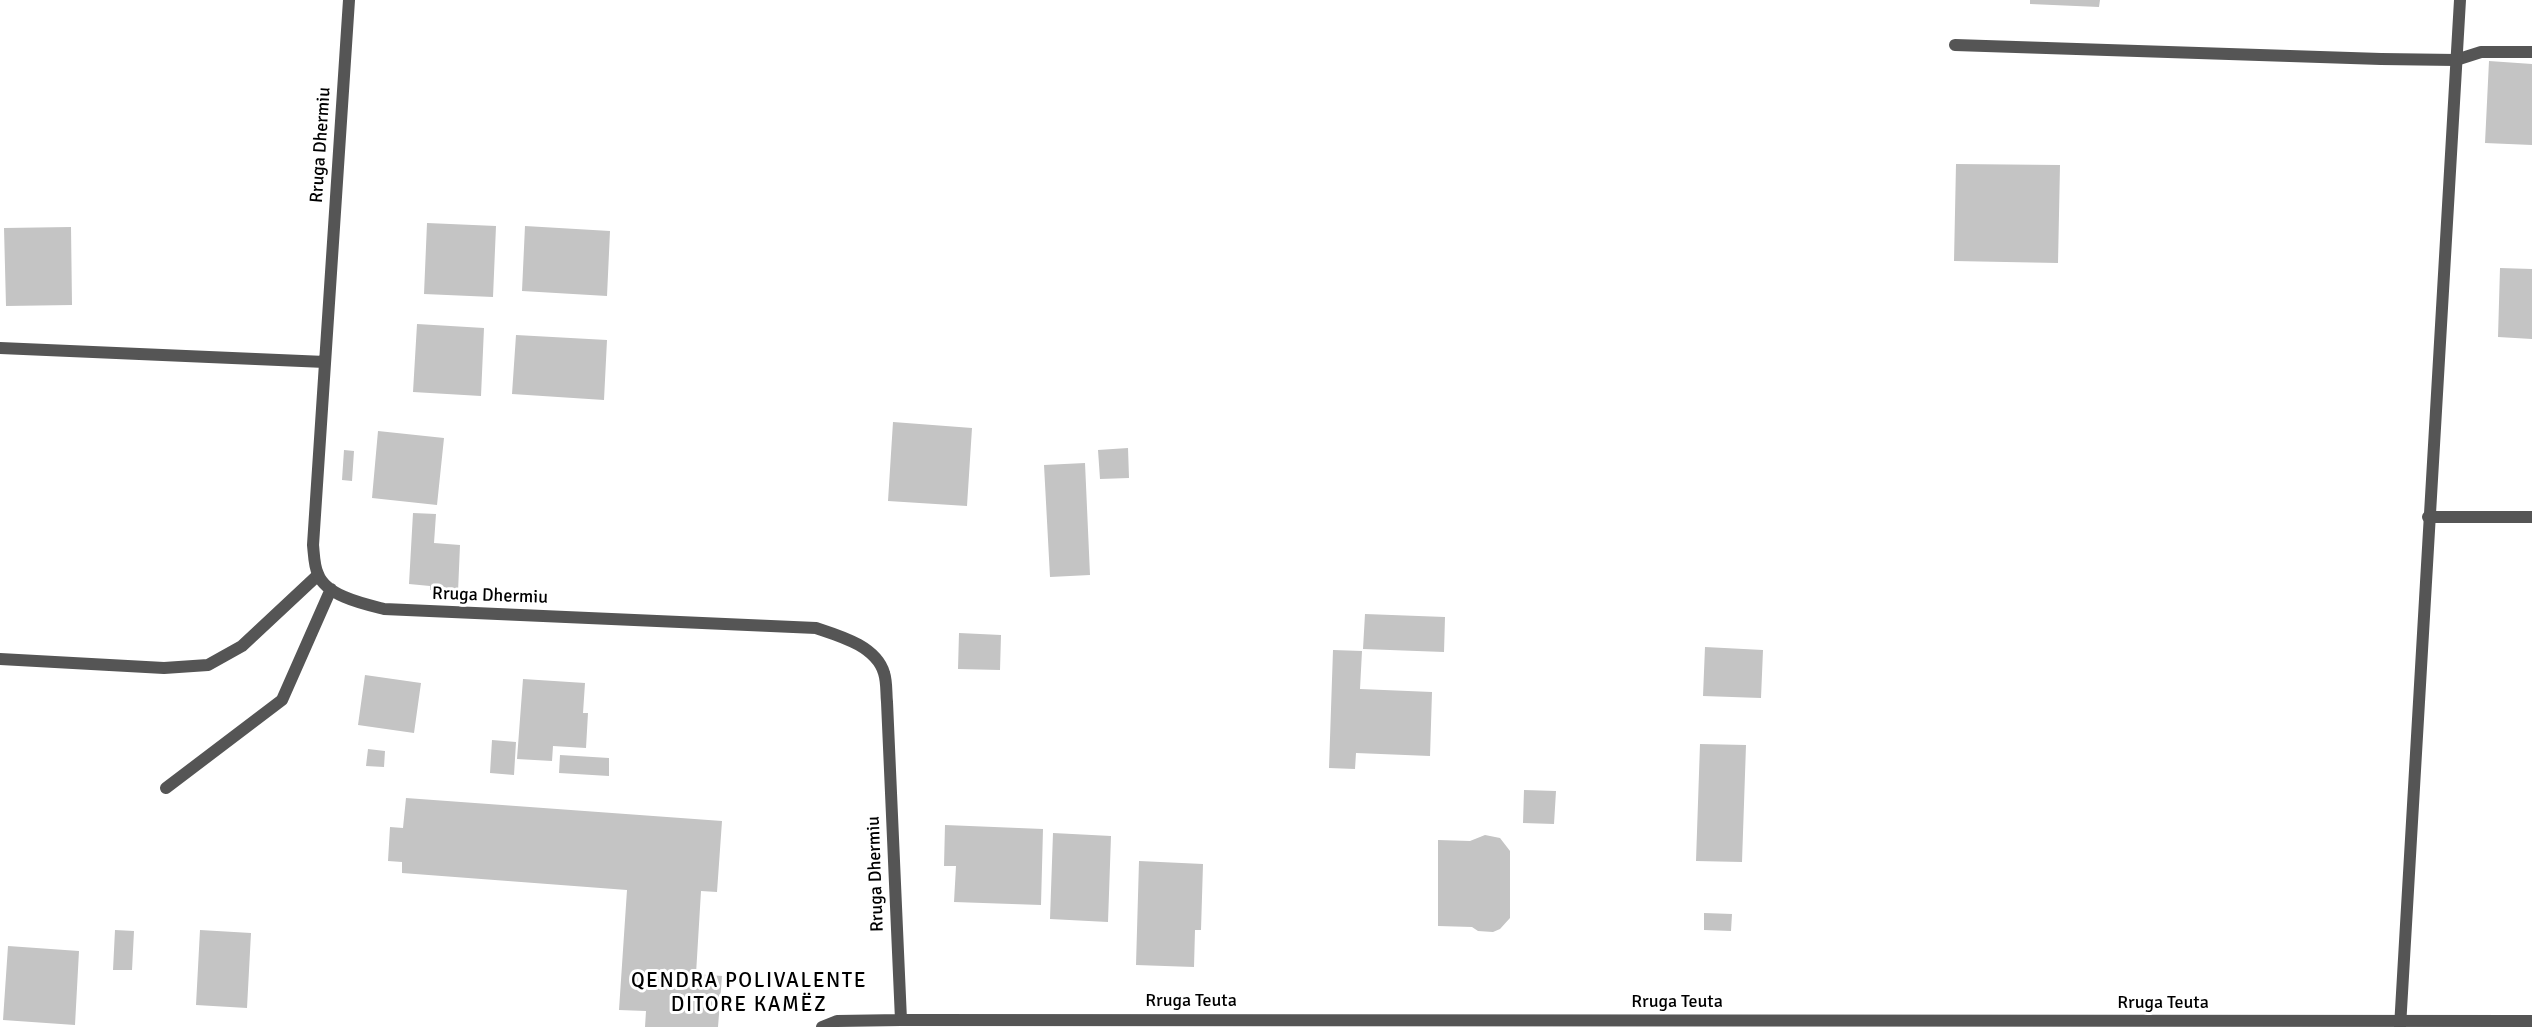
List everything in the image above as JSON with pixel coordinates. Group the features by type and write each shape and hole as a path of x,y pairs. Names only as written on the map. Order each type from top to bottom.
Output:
{"street":[{"name":"Rruga Dhermiu","path":"349,0 313,545 318,575 331,589 359,603 384,609 816,628 846,638 868,651 884,672 887,702 901,1020"},
{"path":"2400,1024 2460,0"},
{"path":"1955,45 2456,60 2481,52 2532,52"},
{"path":"0,348 325,362"},
{"path":"2428,517 2532,517"},
{"path":"0,659 164,668 208,664 242,646 318,575"},
{"path":"166,788 282,700 331,589"},
{"name":"Rruga Teuta","path":"822,1027 837,1021 901,1020 2400,1024 2532,1021"}],"building":[{"path":"2030,0 2100,0 2099,7 2030,4"},
{"path":"2489,61 2532,64 2532,145 2485,143"},
{"path":"1956,164 2060,165 2058,263 1954,261"},
{"path":"427,223 496,226 493,297 424,294"},
{"path":"525,226 610,231 607,296 522,291"},
{"path":"71,227 72,305 6,306 4,228"},
{"path":"2500,268 2532,269 2532,339 2498,337"},
{"path":"417,324 484,328 481,396 413,392"},
{"path":"516,335 607,340 604,400 512,394"},
{"path":"893,422 972,428 967,506 888,501"},
{"path":"378,431 444,438 437,505 372,498"},
{"path":"1128,448 1129,478 1100,479 1098,450"},
{"path":"344,450 354,451 352,481 342,480"},
{"path":"1085,463 1090,575 1050,577 1044,465"},
{"path":"413,513 436,514 434,543 460,545 458,592 430,590 430,586 409,584"},
{"path":"1365,614 1445,617 1444,652 1363,649"},
{"path":"959,633 1001,635 1000,670 958,669"},
{"path":"1705,647 1763,650 1761,698 1703,696"},
{"path":"1333,650 1362,651 1360,689 1432,692 1430,756 1356,753 1355,769 1329,768"},
{"path":"365,675 421,683 414,733 358,725"},
{"path":"523,679 585,683 583,713 588,713 586,748 553,746 552,761 517,759"},
{"path":"492,740 516,742 514,775 490,773"},
{"path":"1700,744 1746,745 1742,862 1696,861"},
{"path":"368,749 385,751 384,767 366,766"},
{"path":"560,755 609,758 609,776 559,773"},
{"path":"1524,790 1556,791 1554,824 1523,823"},
{"path":"406,798 722,821 717,892 701,891 696,974 722,976 718,1027 645,1027 646,1011 619,1010 627,890 402,873 402,862 388,861 390,827 403,828"},
{"path":"945,825 1043,829 1041,905 954,902 956,866 944,866"},
{"path":"1053,833 1111,836 1108,922 1050,919"},
{"path":"1485,835 1500,838 1510,851 1510,918 1500,929 1493,932 1478,931 1472,927 1438,926 1438,840 1470,841"},
{"path":"1139,861 1203,864 1201,930 1195,930 1194,967 1136,965"},
{"path":"1704,913 1732,914 1731,931 1704,930"},
{"path":"115,930 134,931 132,970 113,970"},
{"path":"200,930 251,933 247,1008 196,1005"},
{"path":"8,946 79,951 75,1025 3,1020"}],"district":[{"name":"QENDRA POLIVALENTE DITORE KAMËZ","path":"749,993"}]}
